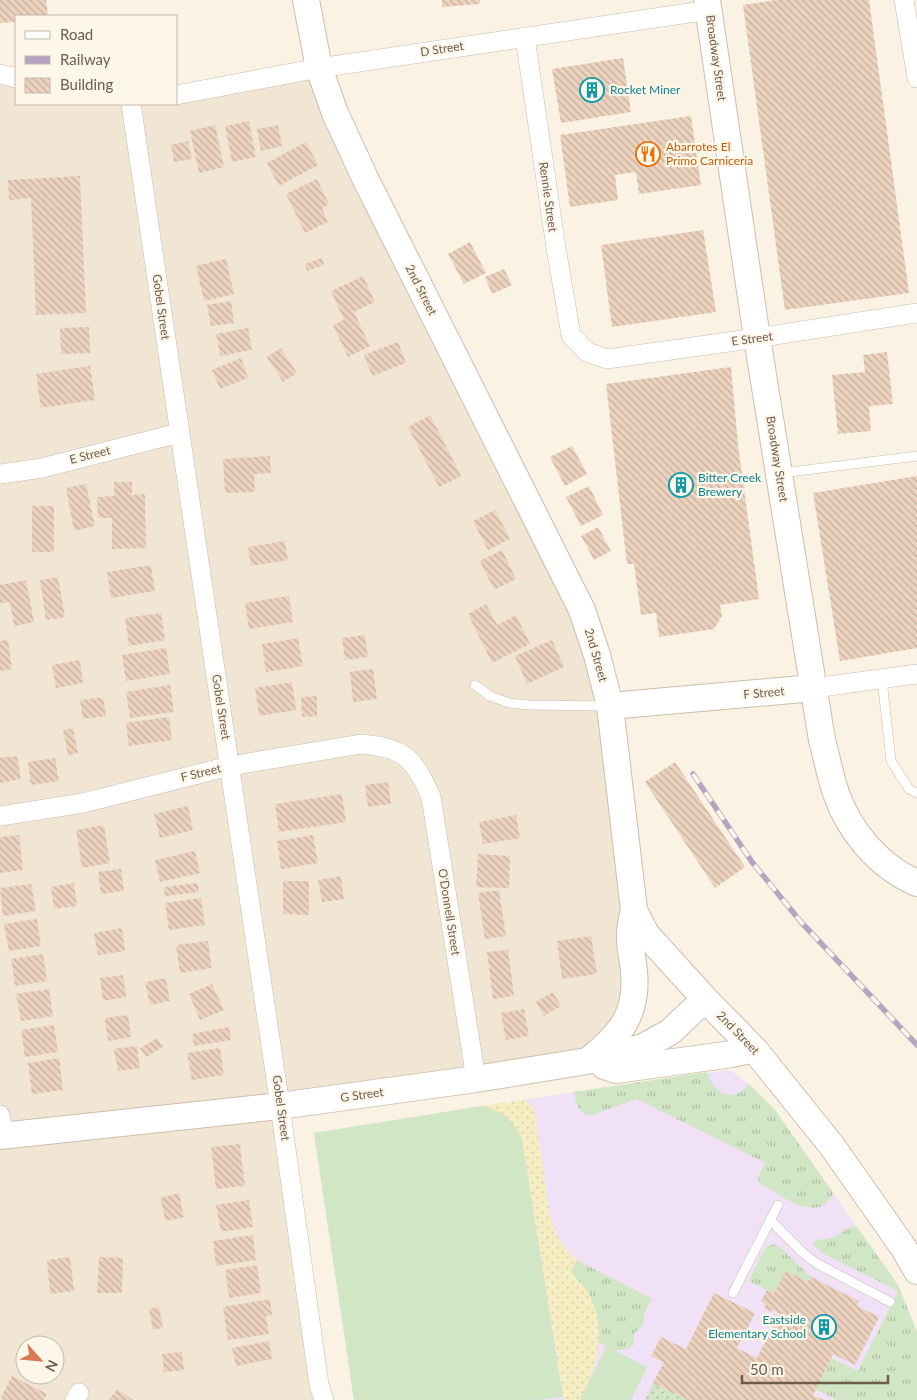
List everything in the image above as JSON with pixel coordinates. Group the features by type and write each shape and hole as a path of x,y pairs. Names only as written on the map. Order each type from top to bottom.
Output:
{"street":[{"name":"2nd Street","path":"306,0 319,68 335,113 365,178 582,610 598,655 610,706 634,910 646,934 754,1049 832,1146 903,1247 917,1271"},
{"path":"904,0 917,78"},
{"name":"D Street","path":"178,95 319,68 525,37 708,5"},
{"name":"Broadway Street","path":"708,5 779,474 822,740 836,793 850,825 878,857 907,878 917,882"},
{"name":"Rennie Street","path":"525,37 556,248 572,334 587,352"},
{"path":"0,74 15,78"},
{"name":"Gobel Street","path":"131,105 280,1106 319,1385 324,1400"},
{"name":"E Street","path":"587,352 607,359 917,314"},
{"name":"E Street","path":"0,474 42,468 179,433"},
{"name":"F Street","path":"610,706 814,688 917,674"},
{"name":"F Street","path":"0,816 83,803 230,766 361,744 382,746 403,754"},
{"name":"O'Donnell Street","path":"403,754 420,772 431,797 476,1079"},
{"path":"586,1062 612,1041 630,1012 635,994 635,973 630,933 634,910"},
{"name":"G Street","path":"1,1129 280,1106 586,1062 643,1047 670,1032 705,999"},
{"path":"586,1062 616,1070 732,1054 754,1049"}],"lane":[{"path":"779,474 917,456"},
{"path":"882,679 891,761 909,789 917,793"},
{"path":"475,685 490,696 509,703 610,706"},
{"path":"733,1293 778,1205"},
{"path":"770,1220 816,1264 890,1302"}],"shaded area":[{"path":"319,68 597,655 635,994 587,1061 281,1106 324,1400 0,1400 0,74 15,78 15,105 178,105"},
{"path":"730,1070 749,1084 775,1110 898,1285 917,1332 917,1400 354,1400 314,1133 574,1092"}],"green space":[{"path":"707,1072 714,1086 724,1094 737,1094 749,1084 775,1110 833,1193 826,1203 818,1207 809,1208 789,1200 761,1184 757,1178 765,1163 637,1099 589,1116 578,1107 574,1092"},
{"path":"482,1106 507,1117 522,1140 563,1397 537,1400 354,1400 314,1133"},
{"path":"852,1226 857,1227 898,1285 917,1332 917,1400 837,1400 815,1389 831,1358 858,1371 898,1291 822,1253 813,1244 816,1240 833,1238"},
{"path":"773,1244 781,1248 811,1277 808,1282 786,1271 774,1293 749,1281 765,1248"},
{"path":"577,1260 652,1299 644,1314 642,1326 634,1334 633,1341 635,1344 625,1349 616,1350 598,1342 599,1325 571,1270"},
{"path":"606,1346 647,1367 631,1400 580,1400"},
{"path":"653,1383 688,1400 645,1400"}],"sand":[{"path":"523,1100 534,1108 552,1222 563,1245 577,1260 571,1270 588,1292 598,1319 598,1347 591,1374 580,1400 564,1400 522,1140 482,1106"}],"building":[{"path":"0,0 46,0 48,15 15,15 15,22 0,23"},
{"path":"442,0 480,0 480,4 442,7"},
{"path":"776,0 869,0 909,293 785,310 743,5"},
{"name":"Rocket Miner","path":"623,58 631,112 561,123 552,69"},
{"path":"691,116 701,185 639,194 636,172 615,175 618,200 570,207 560,135"},
{"path":"249,121 256,157 232,162 225,126"},
{"path":"215,125 224,167 199,173 190,131"},
{"path":"278,125 282,146 261,151 257,129"},
{"path":"188,141 192,159 174,162 171,145"},
{"path":"306,142 318,165 279,186 267,163"},
{"path":"80,176 86,313 36,315 31,198 9,200 8,180"},
{"path":"317,179 329,204 322,208 328,222 305,233 286,194"},
{"path":"703,230 716,312 612,327 601,245"},
{"path":"470,242 486,273 464,284 448,254"},
{"path":"322,258 324,265 307,271 305,264"},
{"path":"226,259 234,294 204,301 196,266"},
{"path":"504,269 512,285 492,294 485,277"},
{"path":"363,276 375,302 354,312 370,346 348,357 333,325 344,320 331,291"},
{"path":"231,301 234,323 211,326 207,305"},
{"path":"89,327 90,353 61,354 60,328"},
{"path":"248,328 252,350 220,356 216,334"},
{"path":"398,342 406,363 372,376 364,355"},
{"path":"281,348 297,373 283,382 267,357"},
{"path":"887,352 893,404 869,406 871,431 838,434 832,375 865,372 863,355"},
{"path":"241,358 248,378 220,389 212,370"},
{"path":"90,366 95,400 41,408 36,374"},
{"path":"731,367 738,445 759,599 720,605 722,616 714,629 659,637 656,613 641,615 634,564 627,564 606,384"},
{"path":"430,415 461,476 439,487 408,427"},
{"path":"572,446 587,474 565,486 550,457"},
{"path":"270,456 271,473 254,474 255,492 225,493 223,459"},
{"path":"917,476 917,648 840,661 813,493"},
{"path":"114,482 132,482 132,495 145,494 146,548 112,549 112,518 98,518 97,497 114,496"},
{"path":"86,484 95,526 74,531 66,488"},
{"path":"589,486 603,515 581,526 566,497"},
{"path":"32,506 54,506 54,552 32,552"},
{"path":"495,510 510,539 488,550 473,521"},
{"path":"598,527 611,551 594,560 581,536"},
{"path":"285,541 288,560 251,566 248,547"},
{"path":"502,550 516,579 494,590 480,561"},
{"path":"151,565 155,591 111,598 107,572"},
{"path":"58,577 65,617 46,620 40,580"},
{"path":"26,580 34,622 14,626 10,602 0,603 0,585"},
{"path":"289,596 293,622 249,629 245,603"},
{"path":"486,604 497,625 516,615 530,644 492,663 468,614"},
{"path":"161,613 165,640 129,646 125,618"},
{"path":"365,635 368,657 345,660 342,638"},
{"path":"298,638 303,666 266,672 262,644"},
{"path":"8,640 12,669 0,671 0,641"},
{"path":"552,640 564,667 527,684 515,656"},
{"path":"166,648 170,674 126,681 122,655"},
{"path":"80,660 83,683 56,688 52,665"},
{"path":"373,669 377,699 353,702 350,672"},
{"path":"292,682 296,710 259,716 255,688"},
{"path":"170,685 174,712 130,718 126,692"},
{"path":"317,696 317,716 302,717 301,697"},
{"path":"103,697 106,716 83,719 80,700"},
{"path":"169,717 172,740 129,746 126,723"},
{"path":"73,728 78,753 68,755 63,730"},
{"path":"17,756 21,779 0,783 0,758"},
{"path":"55,758 59,781 31,785 28,762"},
{"path":"675,762 745,867 715,888 645,782"},
{"path":"388,782 391,804 368,807 365,785"},
{"path":"342,794 346,822 279,832 275,804"},
{"path":"188,806 193,830 160,838 154,814"},
{"path":"516,815 520,838 483,844 479,822"},
{"path":"104,825 110,863 82,868 76,830"},
{"path":"19,835 23,870 0,873 0,837"},
{"path":"313,835 318,863 281,869 277,841"},
{"path":"195,851 200,873 160,882 155,860"},
{"path":"478,854 510,856 509,888 476,887"},
{"path":"121,869 124,891 101,894 98,872"},
{"path":"341,876 344,899 322,902 318,880"},
{"path":"283,881 309,881 309,915 283,914"},
{"path":"74,883 77,906 54,909 51,887"},
{"path":"198,883 199,892 165,896 164,887"},
{"path":"31,884 36,911 3,916 0,888"},
{"path":"499,890 506,936 485,939 478,893"},
{"path":"201,898 205,925 169,930 165,903"},
{"path":"37,919 41,946 9,951 4,924"},
{"path":"122,928 125,951 98,955 94,933"},
{"path":"591,936 597,974 562,979 557,941"},
{"path":"208,941 212,968 180,973 176,945"},
{"path":"508,950 514,996 493,999 487,952"},
{"path":"43,954 47,981 15,986 11,959"},
{"path":"123,975 126,997 103,1001 100,978"},
{"path":"166,978 170,1001 150,1005 145,982"},
{"path":"212,984 224,1010 200,1020 189,994"},
{"path":"49,989 53,1016 21,1021 16,994"},
{"path":"553,992 561,1006 544,1016 536,1002"},
{"path":"524,1009 529,1036 506,1040 501,1013"},
{"path":"128,1015 131,1037 108,1041 105,1018"},
{"path":"54,1025 58,1052 25,1057 21,1030"},
{"path":"229,1027 231,1040 194,1046 192,1034"},
{"path":"157,1038 163,1047 146,1057 140,1048"},
{"path":"137,1046 140,1068 118,1071 114,1049"},
{"path":"220,1048 224,1075 192,1080 187,1053"},
{"path":"59,1058 63,1090 32,1094 28,1063"},
{"path":"240,1144 245,1186 216,1189 211,1147"},
{"path":"179,1193 184,1217 166,1221 160,1198"},
{"path":"249,1200 253,1227 221,1232 216,1205"},
{"path":"253,1235 256,1260 216,1266 213,1241"},
{"path":"70,1257 74,1291 50,1294 47,1260"},
{"path":"99,1257 123,1258 122,1293 97,1293"},
{"path":"257,1265 261,1293 229,1298 225,1270"},
{"name":"Eastside Elementary School","path":"786,1271 808,1282 811,1277 859,1301 857,1306 879,1317 855,1365 833,1354 813,1395 824,1400 688,1400 653,1383 664,1362 651,1356 661,1337 686,1349 714,1293 755,1313 737,1348 757,1358 780,1314 764,1308 766,1304 761,1301 767,1290 774,1293"},
{"path":"270,1299 272,1315 266,1316 269,1334 228,1340 223,1307"},
{"path":"159,1307 163,1328 153,1330 149,1309"},
{"path":"269,1341 272,1359 236,1366 232,1348"},
{"path":"182,1352 184,1370 164,1372 162,1354"},
{"path":"12,1376 15,1378 15,1385 30,1385 47,1394 44,1400 4,1400 1,1398"},
{"path":"117,1389 133,1400 109,1400"}],"railway":[{"path":"693,774 752,862 801,922 917,1045"}],"place":[{"name":"Rocket Miner","path":"592,90"},
{"name":"Abarrotes El Primo Carniceria","path":"648,154"},
{"name":"Bitter Creek Brewery","path":"681,485"},
{"name":"Eastside Elementary School","path":"824,1327"}]}
